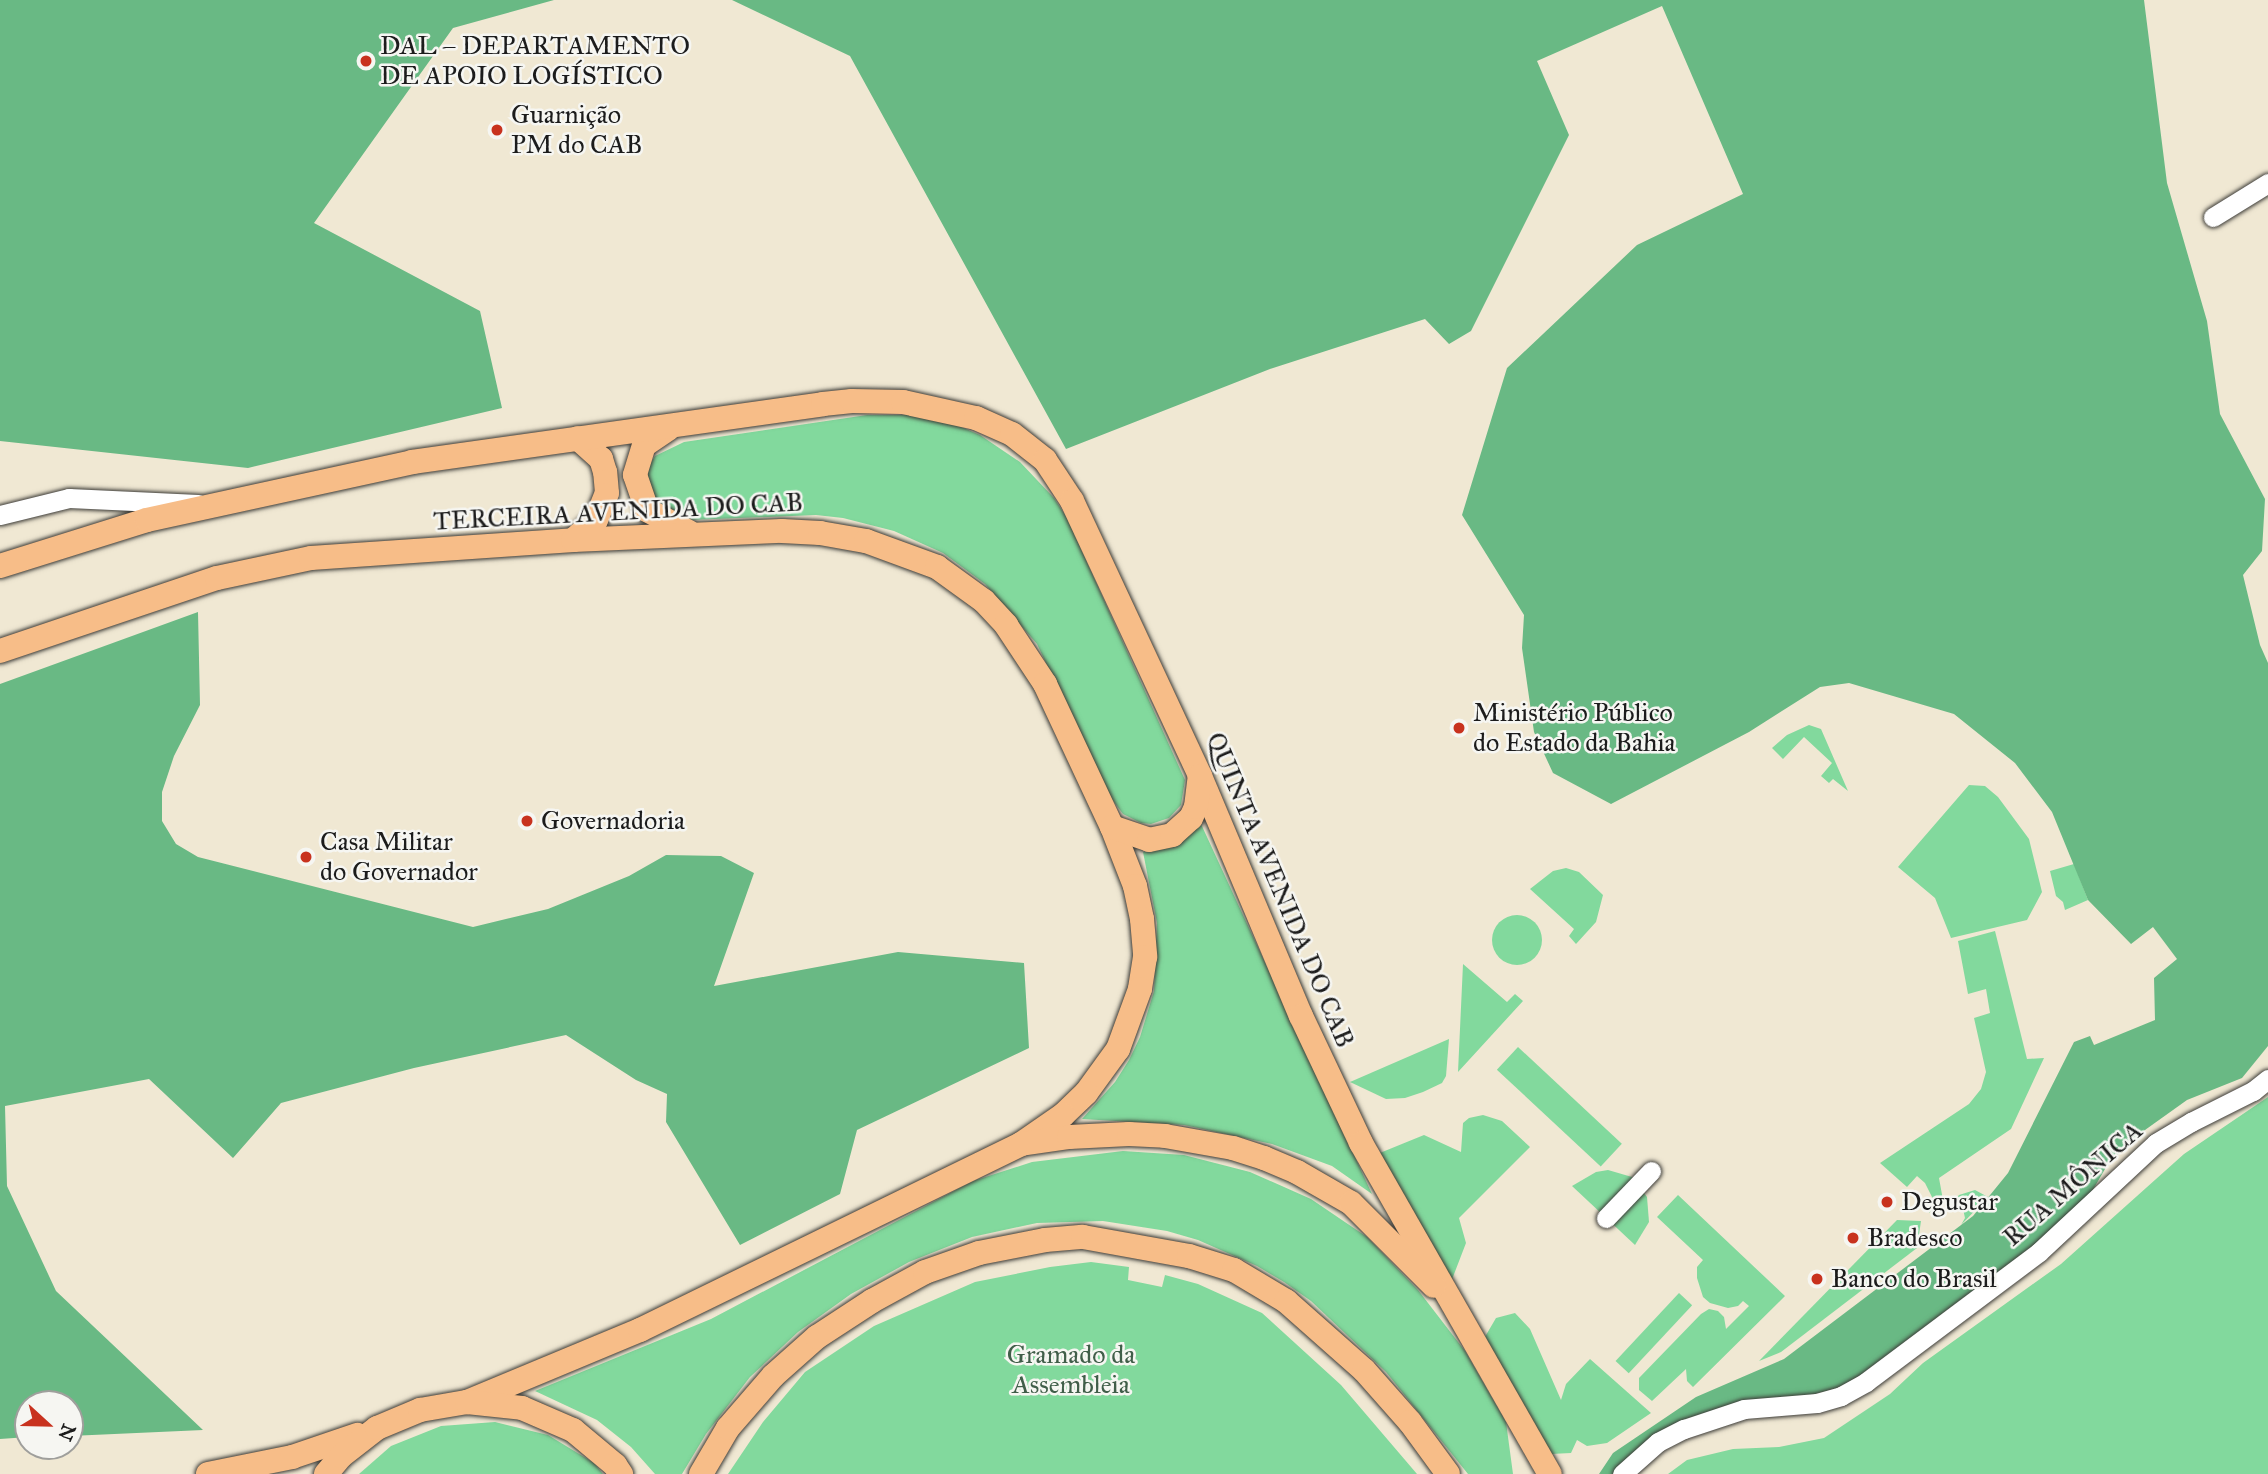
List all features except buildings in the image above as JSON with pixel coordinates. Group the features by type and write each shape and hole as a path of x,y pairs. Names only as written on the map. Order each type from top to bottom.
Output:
{"main road":[{"name":"QUINTA AVENIDA DO CAB","path":"678,424 852,401 903,402 995,425 1028,445 1045,460 1072,501 1200,776 1300,1013 1361,1143 1550,1474"},
{"path":"0,566 147,520 412,462 678,424"},
{"path":"678,424 656,435 644,445 635,475 647,510 666,523 694,534"},
{"path":"573,540 596,520 607,492 605,472 600,459 578,438"},
{"name":"TERCEIRA AVENIDA DO CAB","path":"0,652 218,578 312,558 573,540 782,531 820,533 866,541 937,567 984,601 1045,684 1112,827 1135,886 1142,919 1145,957 1137,1000 1131,1021 1105,1070 1063,1115 1021,1144"},
{"path":"1112,827 1150,840 1172,835 1191,818 1196,807 1200,776"},
{"path":"208,1474 292,1457 420,1410 467,1402 640,1329 1021,1144 1069,1137 1129,1134 1199,1141 1264,1158 1297,1172 1351,1203 1420,1271 1466,1323"},
{"path":"701,1474 728,1428 774,1376 817,1337 872,1301 925,1272 979,1253 1045,1240 1083,1237 1138,1244 1234,1270 1286,1301 1364,1370 1410,1422 1448,1474"},
{"path":"467,1402 522,1408 573,1430 615,1465 621,1474"},
{"path":"326,1474 341,1456 377,1428"}],"street":[{"path":"2213,217 2268,183"},
{"path":"2,514 69,498 216,505"},
{"name":"RUA MÔNICA","path":"1622,1474 1658,1442 1684,1429 1744,1409 1817,1403 1841,1396 1866,1382 2039,1252 2156,1143 2252,1091 2268,1079"},
{"path":"1606,1218 1651,1171"}],"green space":[{"path":"0,0 554,0 453,28 314,223 480,311 502,408 248,468 0,441"},
{"path":"732,0 2144,0 2167,183 2207,321 2220,414 2265,499 2262,551 2243,575 2260,645 2268,663 2268,1046 2242,1078 2187,1100 2131,1140 2105,1169 2073,1224 1866,1382 1715,1417 1622,1474 1599,1474 1613,1453 1696,1397 1784,1359 1973,1216 2008,1173 2074,1042 2090,1036 2094,1045 2155,1020 2154,978 2177,959 2153,927 2131,944 2088,900 2052,812 2015,763 1954,714 1849,683 1820,687 1749,732 1611,804 1553,773 1534,732 1522,648 1524,615 1462,515 1507,368 1637,245 1743,194 1662,6 1537,61 1569,135 1471,331 1449,344 1425,319 1270,369 1066,449 850,56"},
{"path":"867,415 914,415 959,426 980,435 1020,462 1054,498 1067,518 1185,780 1181,805 1169,818 1151,824 1141,823 1123,814 1108,794 1037,644 985,584 943,553 894,531 843,518 816,515 689,520 660,511 646,482 650,464 655,456 684,442"},
{"path":"198,612 200,705 174,756 162,792 162,821 176,844 198,857 473,927 548,909 629,876 666,855 721,856 754,873 714,986 898,952 1024,963 1029,1048 857,1130 840,1194 740,1245 666,1122 667,1094 636,1080 566,1035 414,1068 281,1103 233,1158 149,1079 5,1106 7,1186 56,1291 203,1430 84,1435 84,1390 14,1390 14,1438 0,1439 0,684"},
{"path":"1809,725 1821,729 1848,791 1833,779 1829,783 1821,776 1832,763 1804,737 1783,759 1772,748 1787,735"},
{"path":"1969,785 1985,786 1998,797 2029,839 2042,892 2027,920 1951,938 1935,898 1898,867"},
{"path":"1201,824 1372,1194 1332,1166 1272,1144 1184,1125 1082,1119 1115,1082 1129,1060 1140,1037 1154,991 1157,923 1143,852 1173,847"},
{"path":"2074,864 2088,900 2065,910 2063,902 2056,896 2050,871"},
{"path":"1566,868 1579,872 1603,895 1596,922 1576,944 1569,936 1574,929 1530,889 1553,871"},
{"path":"1517,915 1535,922 1542,940 1535,958 1517,965 1499,958 1492,940 1499,922"},
{"path":"1995,931 2027,1059 2044,1058 2011,1129 1939,1178 1943,1200 1929,1213 1933,1199 1925,1183 1917,1176 1907,1187 1880,1163 1969,1104 1981,1089 1986,1072 1974,1018 1990,1013 1986,989 1968,994 1958,941"},
{"path":"1463,964 1507,1002 1515,994 1523,1001 1458,1072"},
{"path":"1449,1039 1446,1076 1442,1083 1423,1092 1405,1098 1386,1099 1350,1082"},
{"path":"1518,1047 1622,1144 1601,1167 1497,1070"},
{"path":"2268,1097 2268,1474 1668,1474 1687,1460 1733,1449 1779,1447 1824,1438 1890,1394 1923,1363 2061,1264 2184,1154"},
{"path":"1483,1115 1502,1121 1530,1147 1459,1218 1466,1243 1451,1282 1370,1157 1424,1135 1461,1152 1463,1123 1469,1118"},
{"path":"1123,1151 1184,1155 1250,1172 1311,1199 1367,1237 1418,1290 1465,1351 1506,1422 1513,1474 1468,1474 1386,1372 1311,1301 1284,1282 1257,1266 1198,1240 1167,1231 1103,1221 1037,1223 972,1237 909,1262 851,1294 798,1332 750,1377 706,1434 682,1474 655,1474 631,1447 597,1420 535,1391 711,1319 973,1181 1032,1162"},
{"path":"1608,1170 1632,1177 1647,1197 1649,1222 1635,1245 1572,1186 1596,1172"},
{"path":"1975,1190 1988,1197 1961,1225 1965,1218 1963,1209 1952,1203 1959,1195"},
{"path":"1678,1195 1785,1296 1693,1387 1687,1381 1686,1369 1652,1401 1639,1390 1639,1378 1701,1314 1709,1309 1718,1311 1724,1317 1726,1329 1749,1306 1743,1301 1738,1306 1728,1308 1710,1303 1703,1297 1697,1278 1697,1267 1703,1260 1657,1217"},
{"path":"1897,1220 1921,1221 1917,1248 1781,1352 1759,1361"},
{"name":"Gramado da Assembleia","path":"1091,1262 1129,1267 1128,1280 1162,1287 1165,1275 1198,1284 1262,1313 1341,1385 1417,1474 728,1474 763,1422 805,1372 874,1326 975,1282"},
{"path":"1679,1293 1692,1305 1629,1373 1616,1361"},
{"path":"1515,1313 1530,1329 1561,1400 1566,1384 1590,1359 1651,1413 1607,1443 1587,1446 1577,1440 1571,1453 1551,1454 1479,1347 1496,1318"},
{"path":"495,1422 548,1435 594,1463 603,1474 359,1474 391,1446 441,1426"}],"place":[{"name":"DAL – DEPARTAMENTO DE APOIO LOGÍSTICO","path":"366,61"},
{"name":"Guarnição PM do CAB","path":"497,130"},
{"name":"Ministério Público do Estado da Bahia","path":"1459,728"},
{"name":"Governadoria","path":"527,821"},
{"name":"Casa Militar do Governador","path":"306,857"},
{"name":"Degustar","path":"1887,1202"},
{"name":"Bradesco","path":"1853,1238"},
{"name":"Banco do Brasil","path":"1817,1279"}]}
